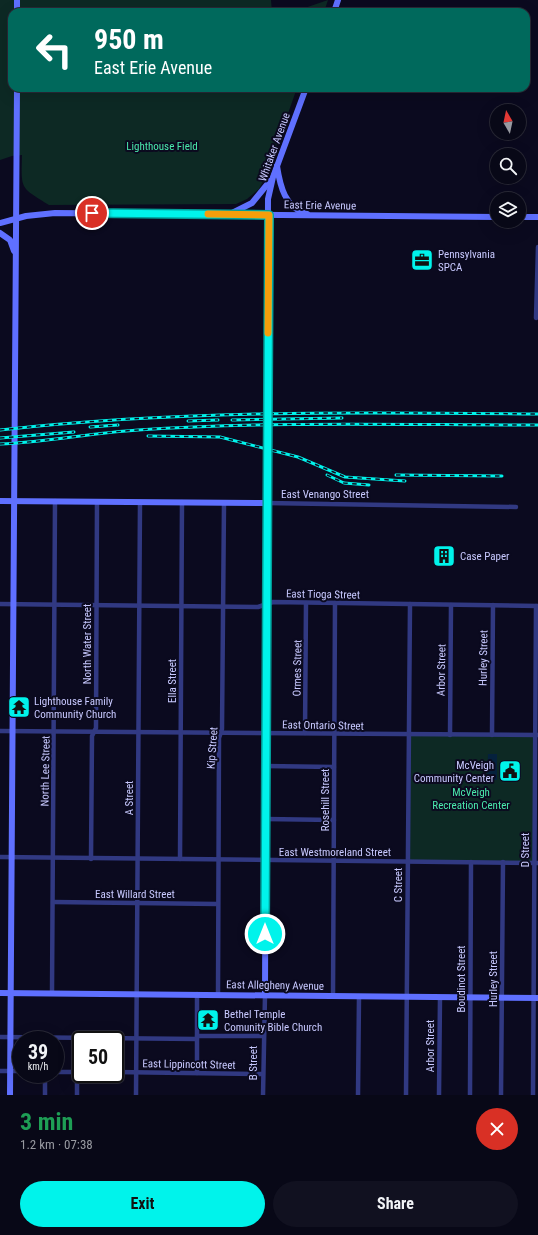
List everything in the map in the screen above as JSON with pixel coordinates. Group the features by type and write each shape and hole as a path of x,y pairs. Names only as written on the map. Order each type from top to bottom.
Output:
{"main road":[{"path":"10,1095 17,92"},
{"name":"Whitaker Avenue","path":"269,215 269,187 304,92"},
{"path":"277,165 280,186 286,198 296,208 305,214 315,215"},
{"path":"223,214 231,213 252,203 273,176"},
{"name":"East Erie Avenue","path":"0,223 16,218 55,213 490,217"},
{"name":"B Street","path":"265,995 264,860 269,215"},
{"path":"526,217 538,217"},
{"path":"0,233 10,240 15,254"},
{"name":"East Venango Street","path":"0,501 266,504"},
{"name":"East Allegheny Avenue","path":"0,993 536,998"}],"street":[{"path":"536,318 538,247"},
{"name":"North Lee Street","path":"52,993 56,501"},
{"name":"North Water Street","path":"91,859 93,732 96,728 97,502"},
{"name":"A Street","path":"136,1095 140,502"},
{"name":"Ella Street","path":"180,859 182,502"},
{"name":"Kip Street","path":"218,994 219,738 222,729 224,503"},
{"name":"East Venango Street","path":"266,504 516,507"},
{"name":"East Tioga Street","path":"0,604 258,607 273,602 537,606"},
{"name":"Ormes Street","path":"305,733 306,603"},
{"name":"Rosehill Street","path":"333,996 335,603"},
{"name":"C Street","path":"406,1095 410,604"},
{"name":"Arbor Street","path":"450,735 451,605"},
{"name":"Hurley Street","path":"492,735 493,605"},
{"name":"D Street","path":"533,1095 536,998 537,606"},
{"name":"East Ontario Street","path":"0,731 537,735"},
{"path":"265,766 334,767"},
{"path":"265,819 334,820"},
{"name":"East Westmoreland Street","path":"0,858 536,863"},
{"name":"Boudinot Street","path":"470,1095 471,862"},
{"name":"Hurley Street","path":"501,1095 503,862"},
{"name":"East Willard Street","path":"53,902 218,904"},
{"path":"197,994 197,1073"},
{"name":"B Street","path":"263,1095 265,995"},
{"path":"358,1095 359,996"},
{"name":"Arbor Street","path":"439,1095 440,997"},
{"path":"0,1037 136,1039 263,1036"},
{"path":"0,1071 11,1071"},
{"name":"East Lippincott Street","path":"124,1072 263,1074"},
{"path":"45,1083 45,1095"},
{"path":"77,1095 78,1083"}],"green space":[{"name":"Lighthouse Field","path":"0,0 271,0 272,8 8,8 8,92 296,92 267,173 259,189 247,199 236,204 49,205 32,195 24,186 22,181 22,155 12,156 0,160"},
{"path":"328,0 325,8 305,8"},
{"name":"McVeigh Recreation Center","path":"408,735 535,735 534,863 407,862"}],"water":[{"path":"488,754 497,754 497,780 487,780"}],"railway":[{"path":"0,430 67,423 201,416 336,413 538,414"},
{"path":"232,420 342,418"},
{"path":"188,421 218,420"},
{"path":"90,427 118,425"},
{"path":"0,444 138,430 238,425 538,425"},
{"path":"0,438 74,432"},
{"path":"148,436 220,437 298,457 345,477 405,481"},
{"path":"327,475 344,483 369,485"},
{"path":"396,475 502,476"}],"slow traffic":[{"path":"208,214 269,215 268,333"}],"place":[{"name":"Pennsylvania SPCA","path":"422,260"},
{"name":"Case Paper","path":"444,556"},
{"name":"Lighthouse Family Community Church","path":"19,707"},
{"name":"McVeigh Community Center","path":"510,771"},
{"name":"Bethel Temple Comunity Bible Church","path":"208,1020"}],"route":[{"path":"92,213 269,215 264,860 265,934"}]}
